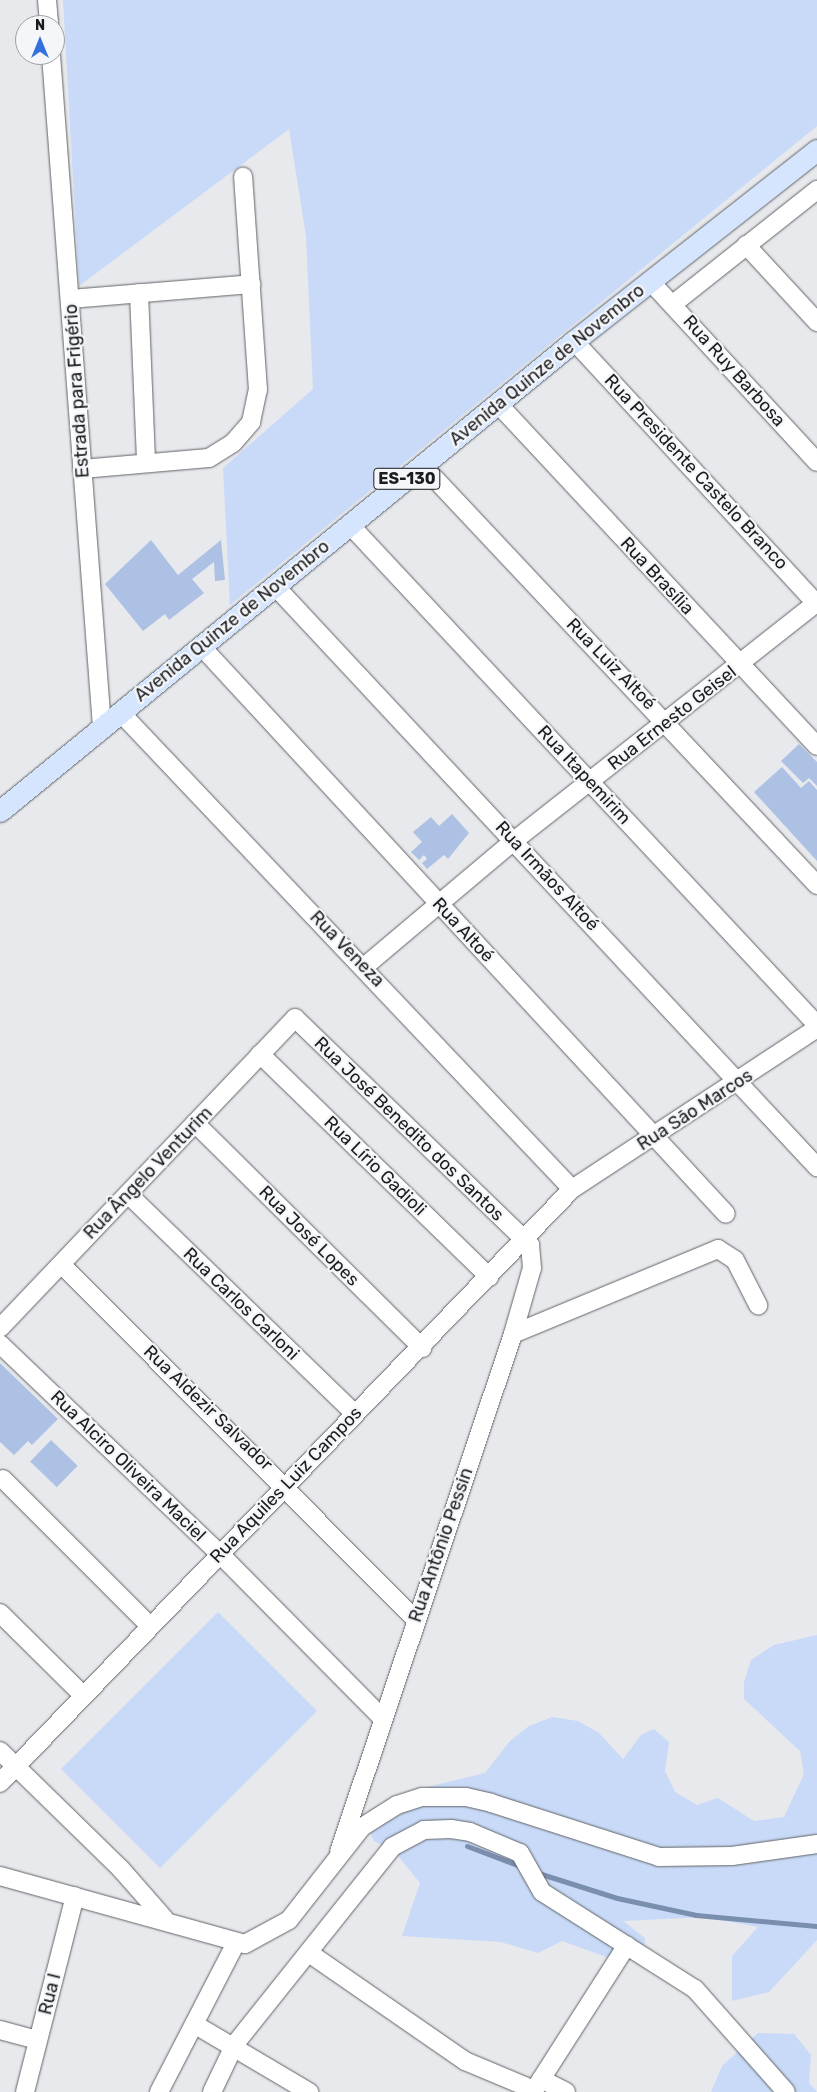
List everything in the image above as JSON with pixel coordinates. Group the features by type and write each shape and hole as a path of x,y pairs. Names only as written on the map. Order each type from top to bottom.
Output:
{"main road":[{"name":"Avenida Quinze de Novembro","path":"0,811 499,405 574,341 817,150"}],"street":[{"path":"47,0 48,15"},
{"name":"Estrada para Frigério","path":"52,65 102,727"},
{"path":"82,469 217,455 251,422 258,401 243,177"},
{"name":"Avenida Quinze de Novembro","path":"673,304 817,190"},
{"path":"746,245 817,322"},
{"name":"Rua Ruy Barbosa","path":"650,280 817,462"},
{"path":"70,298 251,284"},
{"path":"139,293 146,463"},
{"name":"Rua Presidente Castelo Branco","path":"574,341 817,603"},
{"name":"Rua Brasília","path":"499,405 817,746"},
{"name":"Rua Luiz Altoé","path":"423,466 666,722 817,885"},
{"name":"Rua Itapemirim","path":"350,525 817,1027"},
{"name":"Rua Irmãos Altoé","path":"275,586 515,840 817,1167"},
{"name":"Rua Ernesto Geisel","path":"364,966 440,905 515,840 817,603"},
{"name":"Rua Altoé","path":"201,646 726,1214"},
{"name":"Rua Veneza","path":"120,712 364,966 572,1189"},
{"name":"Rua Ângelo Venturim","path":"0,1328 295,1018"},
{"name":"Rua José Benedito dos Santos","path":"295,1018 524,1239"},
{"name":"Rua São Marcos","path":"572,1189 738,1083 817,1027"},
{"name":"Rua Lírio Gadioli","path":"260,1054 489,1277"},
{"name":"Rua José Lopes","path":"196,1124 422,1348"},
{"name":"Rua Aquiles Luiz Campos","path":"0,1782 285,1484 422,1348 572,1189"},
{"name":"Rua Carlos Carloni","path":"128,1194 355,1414"},
{"name":"Rua Antônio Pessin","path":"339,1852 415,1619 513,1334 532,1268 532,1250 524,1239"},
{"path":"513,1334 718,1249 735,1260 758,1305"},
{"name":"Rua Aldezir Salvador","path":"62,1264 285,1484 415,1619"},
{"name":"Rua Alciro Oliveira Maciel","path":"0,1344 219,1553 382,1718"},
{"path":"3,1479 149,1625"},
{"path":"0,1613 83,1695"},
{"path":"0,1751 132,1880 164,1918"},
{"path":"160,2092 194,2024 240,1944 289,1920 339,1852 362,1827 397,1805 448,1796 491,1803 659,1857 732,1856 817,1844"},
{"path":"212,2092 235,2044 392,1847 424,1830 451,1829 470,1832 520,1853 542,1892 695,1990 786,2092"},
{"path":"0,1876 164,1918 240,1944"},
{"name":"Rua I","path":"25,2092 76,1896"},
{"path":"536,2087 627,1945"},
{"path":"309,1953 465,2061 536,2087 566,2092"},
{"path":"194,2024 235,2044 309,2092"},
{"path":"0,2030 38,2040"}],"shaded area":[{"path":"63,0 817,0 817,126 230,605 223,468 313,389 306,236 289,129 79,286"},
{"path":"218,1612 317,1711 160,1868 61,1769"},
{"path":"817,1635 817,1940 769,1992 732,2001 732,1956 758,1927 705,1917 623,1921 645,1938 643,1957 620,1962 562,1941 538,1953 501,1942 402,1936 420,1883 395,1852 374,1841 367,1826 415,1790 485,1773 510,1741 529,1726 552,1717 578,1721 599,1733 623,1759 641,1735 654,1729 669,1742 665,1771 675,1792 697,1805 718,1798 754,1821 784,1817 804,1774 800,1751 744,1699 744,1682 751,1660 774,1645"},
{"path":"758,2033 794,2034 811,2055 809,2083 817,2092 711,2092 722,2066"}],"building":[{"path":"151,540 178,575 221,540 225,580 215,581 214,562 192,579 204,593 169,620 165,614 143,631 105,584"},
{"path":"799,744 817,762 817,786 809,778 803,783 781,761"},
{"path":"782,767 801,788 809,781 817,790 817,861 754,792"},
{"path":"452,814 469,833 448,859 444,855 427,869 422,863 427,859 424,855 419,860 411,852 422,842 413,832 431,817 439,826"},
{"path":"0,1363 58,1419 32,1445 28,1441 14,1455 0,1442"},
{"path":"51,1440 78,1466 57,1487 30,1462"}],"waterway":[{"path":"467,1846 523,1867"},
{"path":"535,1872 617,1898 696,1915 817,1926"}]}
